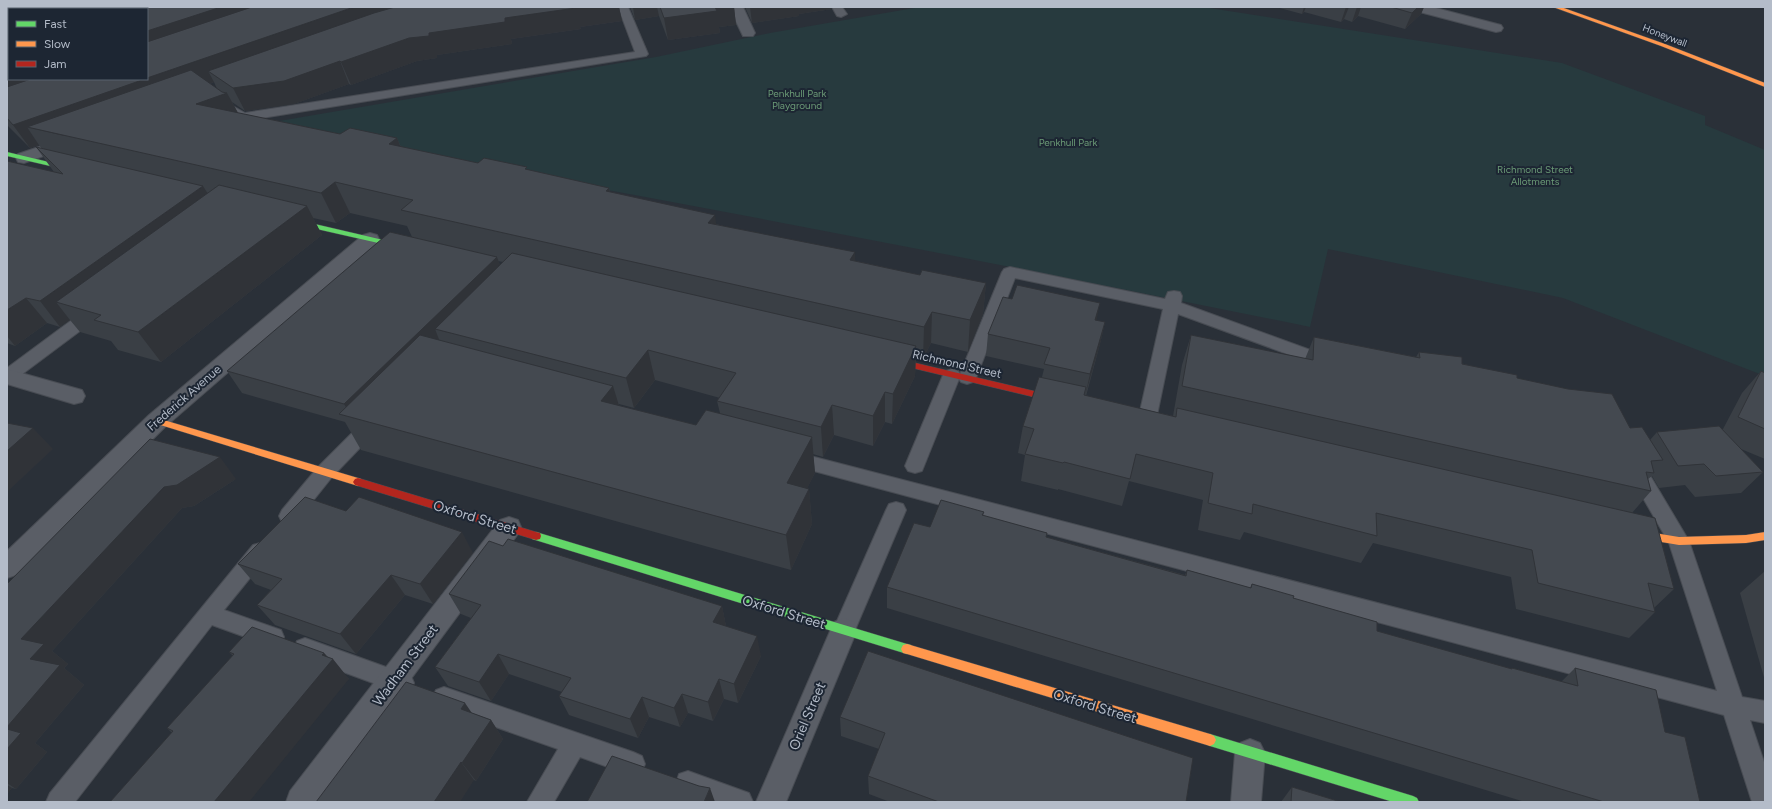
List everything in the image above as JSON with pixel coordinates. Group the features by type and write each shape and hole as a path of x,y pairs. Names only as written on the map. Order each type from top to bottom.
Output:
{"street":[{"path":"736,7 748,33"},
{"path":"1417,7 1496,28"},
{"name":"Honeywall","path":"1556,7 1663,45 1765,85"},
{"path":"24,158 82,136"},
{"path":"7,154 86,172"},
{"path":"279,217 416,249"},
{"name":"Frederick Avenue","path":"7,567 156,421 370,239"},
{"name":"Richmond Street","path":"875,357 1072,403"},
{"path":"8,376 74,396"},
{"name":"Oxford Street","path":"156,421 1413,802"},
{"name":"Wadham Street","path":"301,802 509,528"},
{"path":"1622,531 1679,541 1746,539 1765,536"},
{"name":"Oriel Street","path":"771,802 844,630"},
{"path":"1246,802 1250,753"}],"lane":[{"path":"218,100 243,117 642,54 623,7"},
{"path":"915,466 960,377 1010,272 1172,301 1323,362 1347,366"},
{"path":"8,376 109,301"},
{"path":"1147,420 1172,301"},
{"path":"59,802 208,614 325,472 384,412"},
{"path":"776,454 1734,706 1765,712"},
{"path":"1630,459 1679,541 1765,802"},
{"path":"844,630 896,510"},
{"path":"208,614 740,802"},
{"path":"540,802 574,744"}],"green space":[{"path":"920,7 1203,7 1562,63 1705,116 1705,125 1765,150 1765,376 1563,298 1328,249 1310,327 780,222 249,126 656,57 770,33"}],"building":[{"path":"221,7 148,31 148,8 92,8"},
{"path":"252,7 354,7 148,78 148,42"},
{"path":"395,7 576,8 505,18 505,22 429,33 429,36 409,38 284,81 233,88 208,71 374,13"},
{"path":"660,7 715,7 717,11 664,18"},
{"path":"1391,7 1418,7 1412,13"},
{"path":"7,34 8,34 8,76"},
{"path":"191,70 222,92 227,93 196,104 340,134 350,128 397,138 389,144 478,163 484,158 527,167 525,169 609,188 606,191 715,215 708,223 855,252 850,260 920,275 922,270 986,283 970,320 932,312 924,327 401,210 413,200 335,182 321,193 27,127"},
{"path":"28,80 142,80 13,125 7,118 7,87"},
{"path":"36,147 203,186 40,301 26,298 7,310 7,161 63,174"},
{"path":"219,185 307,206 138,332 94,320 101,315 56,302"},
{"path":"390,232 497,257 344,404 227,371"},
{"path":"512,253 916,346 893,394 885,392 873,416 832,405 821,427 717,401 736,373 648,350 626,378 435,329"},
{"path":"1017,285 1100,303 1095,320 1105,322 1090,374 1044,364 1050,348 988,334 1003,297 1012,299"},
{"path":"420,335 613,386 601,401 696,425 706,410 812,437 787,483 809,489 786,535 339,414"},
{"path":"1191,335 1313,360 1314,337 1420,358 1419,352 1462,357 1462,364 1517,375 1517,378 1568,389 1612,394 1630,428 1642,427 1663,460 1651,461 1654,473 1646,472 1651,491 1182,386"},
{"path":"1761,371 1765,373 1765,429 1738,417"},
{"path":"1039,377 1086,387 1084,395 1176,417 1177,408 1655,518 1674,589 1648,583 1655,612 1538,583 1532,550 1376,513 1377,536 1253,504 1252,514 1208,503 1213,473 1136,454 1130,479 1064,462 1025,454 1034,429 1023,426"},
{"path":"7,423 33,428 7,451"},
{"path":"1719,426 1763,472 1716,476 1704,464 1678,466 1657,432"},
{"path":"150,439 220,457 177,485 164,487 21,639 44,644 30,659 60,665 7,727 7,584"},
{"path":"305,497 346,511 359,497 462,532 420,584 391,575 340,634 257,605 282,579 238,564"},
{"path":"941,500 984,512 982,515 1047,533 1046,537 1186,576 1187,570 1251,588 1252,584 1294,596 1293,598 1377,622 1377,631 1512,669 1578,686 1575,668 1656,690 1665,732 1685,737 1700,802 1604,802 887,587 914,523 930,527"},
{"path":"508,539 722,606 713,622 757,636 734,684 719,679 708,702 682,694 674,708 642,697 630,719 559,696 571,678 498,654 479,682 435,667 481,605 449,594 489,541 503,546"},
{"path":"252,627 324,653 322,655 333,659 214,802 110,802 173,731 167,728 234,654 229,652"},
{"path":"868,651 1193,758 1186,802 939,802 868,776 885,733 840,717"},
{"path":"406,682 465,703 461,709 491,720 434,802 316,802"},
{"path":"7,729 21,733 7,749"},
{"path":"612,756 699,786 710,788 704,802 587,802"},
{"path":"1292,787 1341,802 1291,802"}],"traffic: fast":[{"path":"7,154 76,170"},
{"path":"289,220 409,248"},
{"path":"536,536 907,649"},
{"path":"1210,740 1413,802"}],"traffic: slow":[{"path":"1556,7 1663,45 1765,85"},
{"path":"157,421 358,482"},
{"path":"1630,533 1679,541 1746,539 1765,536"},
{"path":"907,649 1210,740"}],"traffic: jam":[{"path":"886,359 1063,401"},
{"path":"358,482 536,536"}],"park label":[{"name":"Penkhull Park Playground","path":"797,98"},
{"name":"Penkhull Park","path":"1068,142"},
{"name":"Richmond Street Allotments","path":"1535,174"}]}
